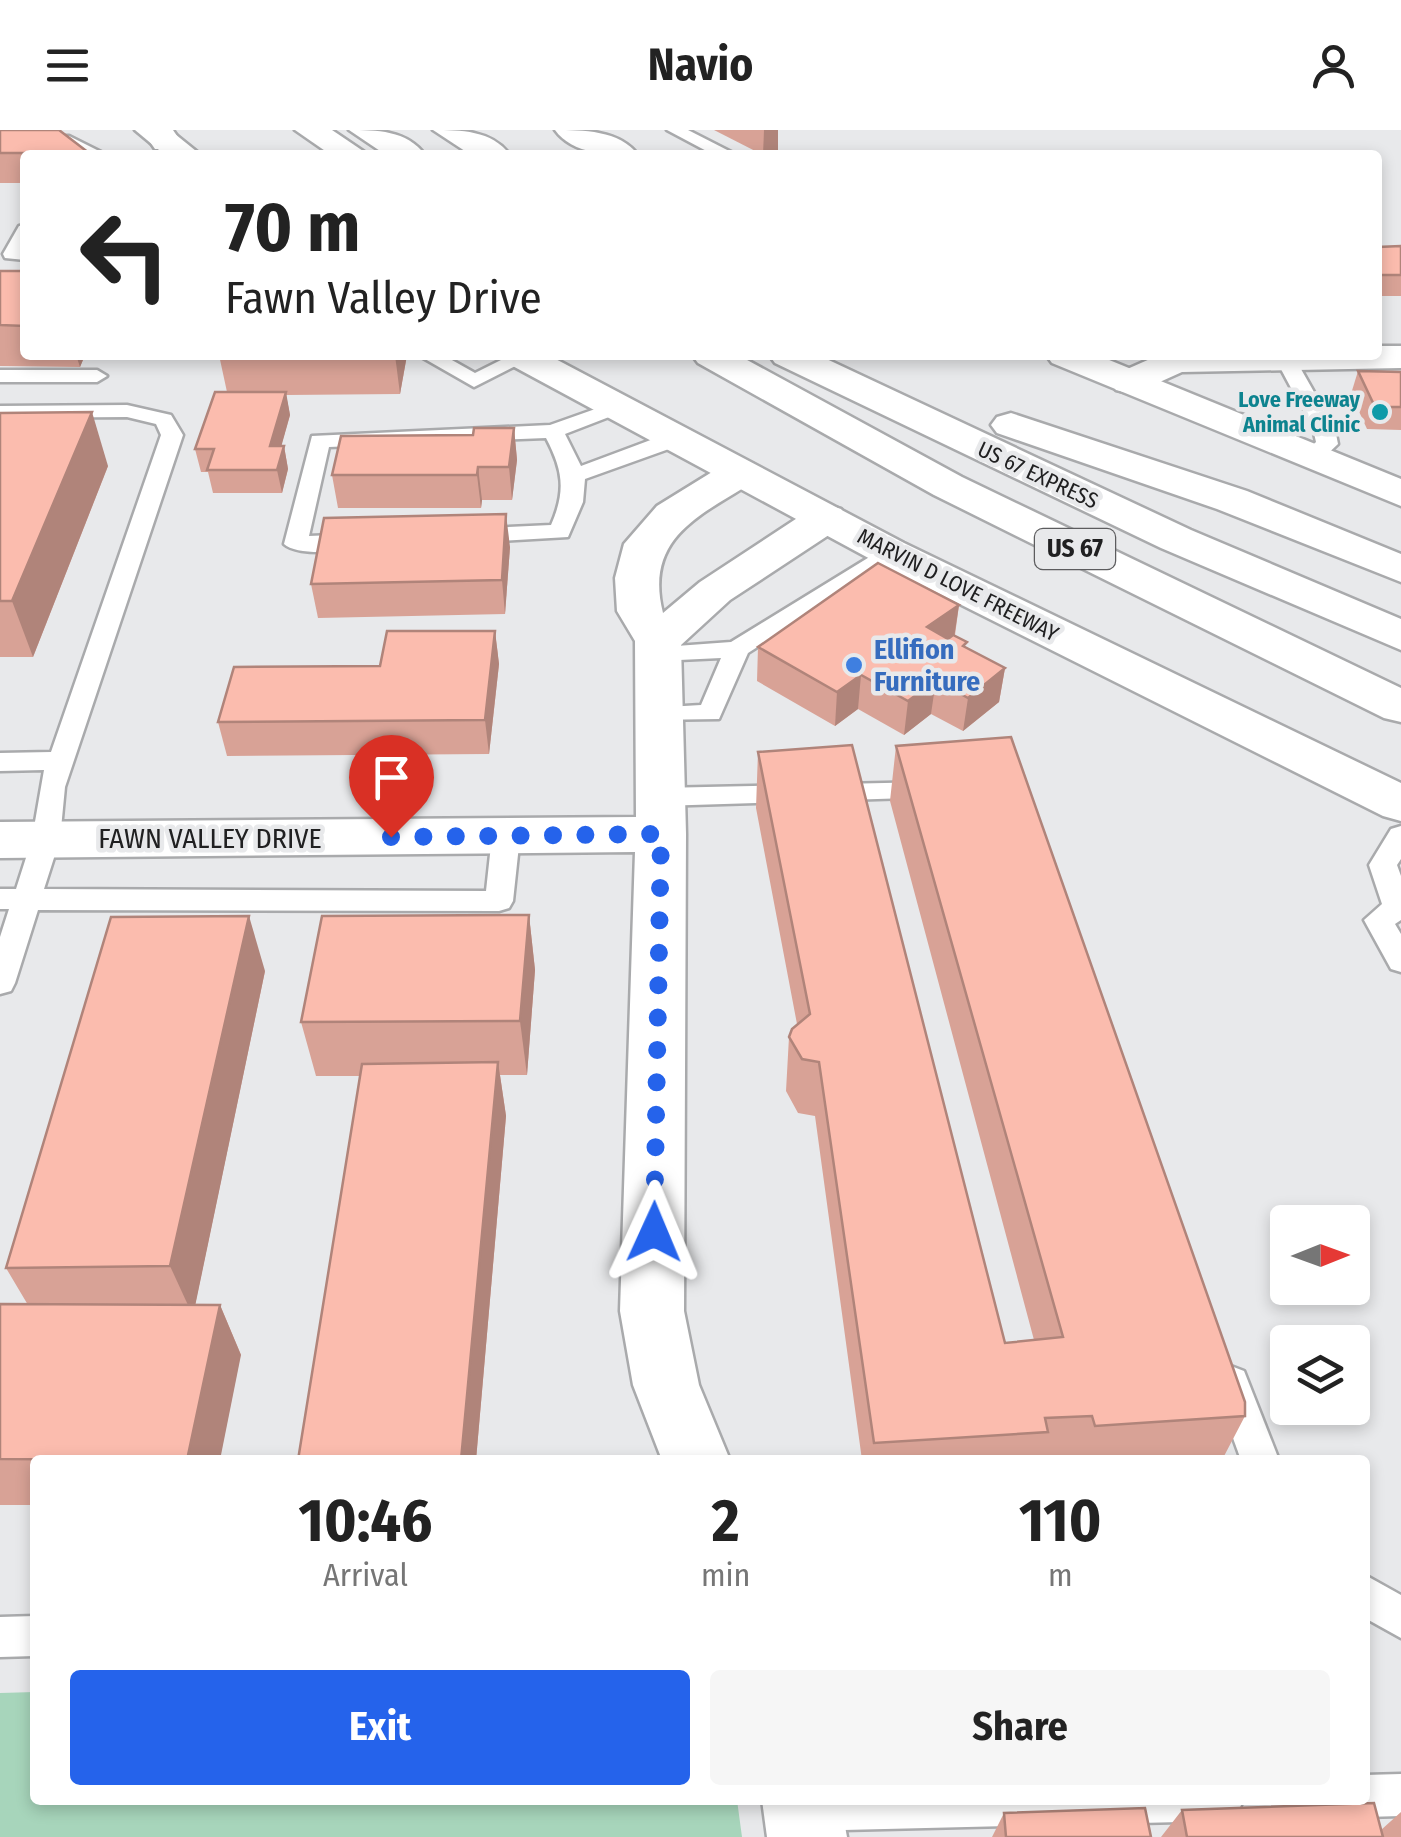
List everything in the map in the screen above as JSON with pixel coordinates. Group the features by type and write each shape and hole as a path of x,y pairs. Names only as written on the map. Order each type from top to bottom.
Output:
{"main road":[{"path":"310,130 345,150"},
{"path":"364,130 400,150"},
{"path":"448,130 485,150"},
{"path":"570,130 612,150"},
{"name":"MARVIN D LOVE FREEWAY","path":"528,360 672,440 889,552 1401,804"},
{"name":"US 67","path":"720,360 948,486 1401,708"},
{"name":"US 67 EXPRESS","path":"799,360 1176,539 1401,636"},
{"path":"875,360 1401,599"},
{"path":"1078,360 1401,494"},
{"path":"1129,382 1176,361 1212,360"},
{"path":"1012,425 1232,500 1401,570"},
{"path":"694,1455 666,1386 652,1312 660,816 658,647 639,611 637,578 645,544 672,515 739,474"},
{"path":"658,647 715,591 826,518"},
{"name":"FAWN VALLEY DRIVE","path":"23,839 506,836 660,816"}],"lane":[{"path":"675,130 717,150"},
{"path":"0,141 69,141 88,150"},
{"path":"1,276 19,254"},
{"path":"437,360 474,381 513,360"},
{"path":"1286,360 1324,429 1327,444 1310,458"},
{"path":"0,376 97,376"},
{"path":"371,541 296,544 320,440 552,431 615,408"},
{"path":"0,412 127,410 164,419 172,435 62,761 23,839 0,983"},
{"path":"447,537 560,532 570,511 576,475 552,431"},
{"path":"576,475 672,440"},
{"path":"659,714 710,712 738,649 889,552"},
{"path":"658,647 738,649"},
{"path":"0,762 62,761"},
{"path":"660,816 950,790"},
{"path":"14,899 500,900 506,836"},
{"path":"1401,836 1383,865 1399,906 1379,920 1401,962"},
{"path":"1218,1348 1258,1455"},
{"path":"1370,1598 1401,1618"},
{"path":"0,1637 30,1636"},
{"path":"1370,1796 1401,1795"},
{"path":"804,1816 1091,1805"}],"green space":[{"path":"30,1692 30,1805 738,1805 742,1837 0,1837 0,1693"}],"building":[{"path":"0,130 59,130 85,150 20,150 0,153"},
{"path":"1401,246 1401,275 1382,275 1382,247"},
{"path":"0,271 20,271 20,326 0,325"},
{"path":"1358,371 1401,372 1401,407 1375,407"},
{"path":"215,392 286,392 270,446 284,446 277,470 207,470 214,449 195,449"},
{"path":"92,412 12,601 0,601 0,413"},
{"path":"474,428 514,428 509,467 478,467 477,475 332,475 341,436 473,435"},
{"path":"506,514 502,580 311,584 324,518"},
{"path":"878,563 959,605 927,627 948,639 953,635 967,642 963,646 1005,668 968,698 936,680 908,701 861,675 837,692 758,647"},
{"path":"387,631 495,631 485,720 218,722 234,667 380,666"},
{"path":"1011,737 1245,1402 1245,1416 1095,1426 1092,1416 1045,1418 1048,1432 874,1443 819,1062 802,1059 789,1037 792,1029 810,1014 758,752 852,745 1005,1343 1063,1337 896,746"},
{"path":"529,915 520,1021 301,1022 322,916"},
{"path":"249,916 170,1266 6,1268 111,917"},
{"path":"498,1062 461,1455 299,1455 362,1064"},
{"path":"0,1304 220,1305 188,1455 30,1455 30,1459 0,1459"},
{"path":"1374,1803 1383,1837 1187,1837 1182,1810 1370,1805"},
{"path":"1145,1808 1151,1837 1006,1837 1004,1813"}],"place":[{"name":"Love Freeway Animal Clinic","path":"1380,412"},
{"name":"Ellifion Furniture","path":"854,665"}],"route":[{"path":"391,837 661,834 654,1232"}]}
